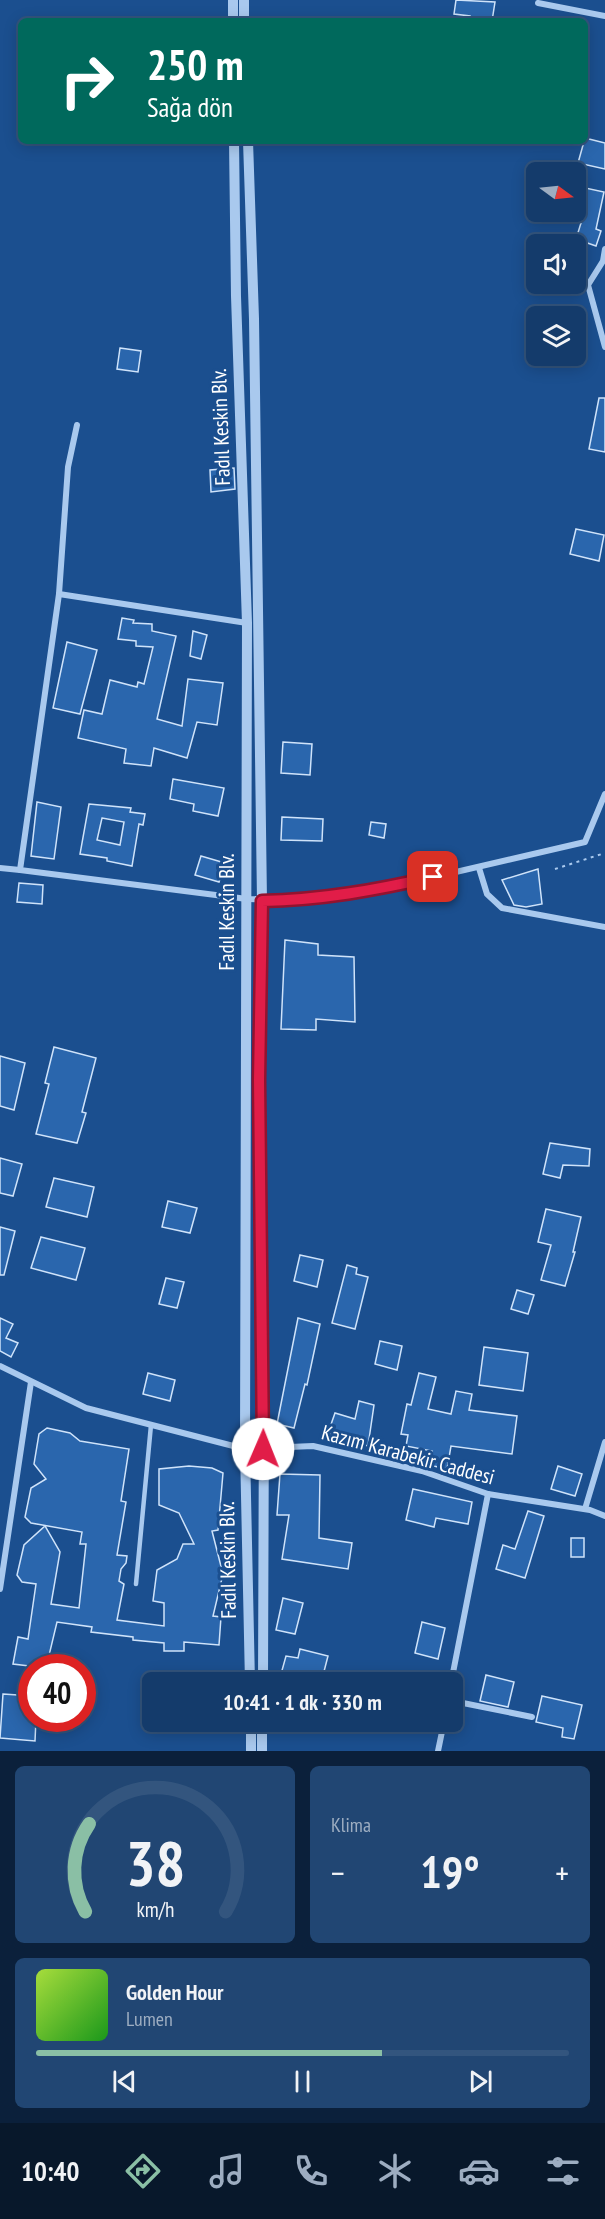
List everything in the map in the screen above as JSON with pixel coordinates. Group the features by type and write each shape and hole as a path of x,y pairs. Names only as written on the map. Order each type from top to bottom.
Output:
{"street":[{"path":"233,0 233,18"},
{"path":"244,0 244,18"},
{"path":"538,3 605,16"},
{"name":"Fadıl Keskin Blv.","path":"234,144 236,296 247,623 244,1449 250,1672"},
{"name":"Fadıl Keskin Blv.","path":"248,144 254,319 262,901 259,1080 263,1672"},
{"path":"605,249 603,261 588,285 605,347"},
{"path":"20,870 59,594 68,467 77,425"},
{"path":"59,594 247,623"},
{"path":"0,868 262,901 303,900 370,892 585,842 605,794"},
{"path":"478,868 487,894 502,908 605,927"},
{"name":"Kazım Karabekir Caddesi","path":"0,1366 86,1408 244,1449 313,1446 422,1472 488,1494 585,1509 605,1516"},
{"path":"0,1589 31,1382"},
{"path":"585,1509 605,1442"},
{"path":"454,1672 488,1494"},
{"path":"463,1703 532,1717"},
{"path":"251,1732 251,1751"},
{"path":"262,1732 262,1751"},
{"path":"438,1751 442,1732"}],"lane":[{"path":"136,1584 151,1425"}],"path":[{"path":"555,869 605,853"}],"building":[{"path":"456,0 495,2 492,18 470,18 470,16 454,14"},
{"path":"588,139 605,143 605,169 586,165 586,162 578,162 583,144 588,144"},
{"path":"586,188 604,192 596,229 601,231 596,246 586,242 586,234 578,234 581,222 586,222"},
{"path":"120,348 141,351 138,372 117,369"},
{"path":"599,398 605,398 605,452 589,449"},
{"path":"234,468 235,489 211,492 210,470"},
{"path":"576,529 604,535 599,561 570,554"},
{"path":"122,618 134,620 133,623 152,624 152,631 176,636 157,719 182,726 188,679 223,683 217,725 197,722 187,758 154,748 151,766 124,763 126,749 78,738 84,710 102,714 110,680 137,687 138,682 144,684 153,647 136,646 136,641 118,639"},
{"path":"193,631 207,635 201,659 190,656"},
{"path":"67,642 97,650 80,714 53,708"},
{"path":"283,742 312,744 310,775 281,773"},
{"path":"173,779 224,788 218,816 193,811 194,804 170,799"},
{"path":"37,802 61,807 54,859 31,856"},
{"path":"89,804 131,808 130,812 145,814 143,825 139,824 132,866 107,861 107,858 80,854","holes":["102,818 124,822 120,845 97,840"]},
{"path":"282,817 323,819 322,841 281,840"},
{"path":"371,822 386,824 384,838 369,835"},
{"path":"201,856 225,863 219,882 195,875"},
{"path":"538,869 542,904 526,907 514,905 502,880"},
{"path":"19,883 43,885 42,904 17,902"},
{"path":"285,940 318,944 318,955 354,957 355,1022 316,1019 316,1030 281,1029"},
{"path":"54,1047 96,1058 82,1112 86,1113 77,1143 36,1134 49,1084 45,1083"},
{"path":"0,1056 25,1063 14,1110 0,1106"},
{"path":"550,1143 590,1149 589,1166 563,1165 560,1178 543,1174"},
{"path":"0,1158 22,1164 13,1196 0,1193"},
{"path":"54,1178 94,1187 87,1217 46,1207"},
{"path":"168,1201 197,1208 190,1233 162,1227"},
{"path":"546,1209 581,1217 573,1252 575,1252 565,1286 541,1280 551,1245 538,1242"},
{"path":"0,1227 15,1231 4,1275 0,1275"},
{"path":"41,1237 85,1248 76,1280 31,1268"},
{"path":"300,1255 323,1260 317,1287 294,1281"},
{"path":"347,1265 357,1268 356,1274 368,1277 355,1329 332,1323"},
{"path":"166,1278 184,1282 177,1308 159,1304"},
{"path":"517,1290 534,1295 528,1314 511,1309"},
{"path":"0,1318 13,1324 6,1338 18,1343 11,1357 0,1351"},
{"path":"298,1318 320,1324 307,1385 305,1384 294,1428 277,1424"},
{"path":"380,1341 402,1346 397,1370 375,1364"},
{"path":"484,1347 528,1353 523,1391 479,1385"},
{"path":"148,1373 175,1380 170,1401 143,1394"},
{"path":"419,1373 436,1377 428,1409 451,1414 456,1391 472,1394 469,1410 517,1416 512,1454 451,1446 447,1469 429,1465 432,1451 406,1446 408,1435 401,1434 407,1404 411,1405"},
{"path":"359,1401 374,1405 368,1446 328,1433 335,1413 355,1419"},
{"path":"47,1428 70,1433 80,1441 129,1449 121,1501 126,1502 117,1555 127,1556 119,1581 124,1584 117,1620 164,1626 164,1603 153,1601 157,1570 177,1559 183,1544 194,1544 179,1513 159,1505 159,1469 189,1466 212,1468 223,1473 218,1530 212,1531 223,1574 213,1616 221,1617 219,1645 184,1642 184,1651 164,1651 164,1643 91,1632 92,1627 57,1622 49,1654 18,1654 18,1665 13,1664 18,1637 28,1639 36,1584 22,1582 17,1575 24,1545 45,1526 60,1552 51,1604 79,1608 86,1544 80,1544 82,1532 31,1523 25,1517 31,1488 46,1479 34,1464 39,1434"},
{"path":"558,1466 582,1474 575,1496 551,1489"},
{"path":"280,1474 320,1475 319,1538 352,1543 348,1569 282,1559 289,1515 277,1515"},
{"path":"413,1489 472,1502 468,1524 436,1518 434,1527 406,1520"},
{"path":"528,1511 544,1516 525,1578 496,1569 503,1545 515,1549"},
{"path":"571,1538 584,1538 584,1557 571,1557"},
{"path":"283,1598 303,1603 295,1634 276,1630"},
{"path":"422,1622 445,1628 438,1659 415,1653"},
{"path":"300,1649 328,1656 324,1672 282,1672 286,1656 298,1658"},
{"path":"486,1675 514,1682 508,1707 480,1701"},
{"path":"3,1694 18,1695 18,1732 35,1732 35,1741 0,1738"},
{"path":"542,1696 582,1705 574,1739 562,1737 563,1728 536,1722"}],"route":[{"path":"263,1449 259,1080 262,901 303,900 370,892 433,877"}]}
